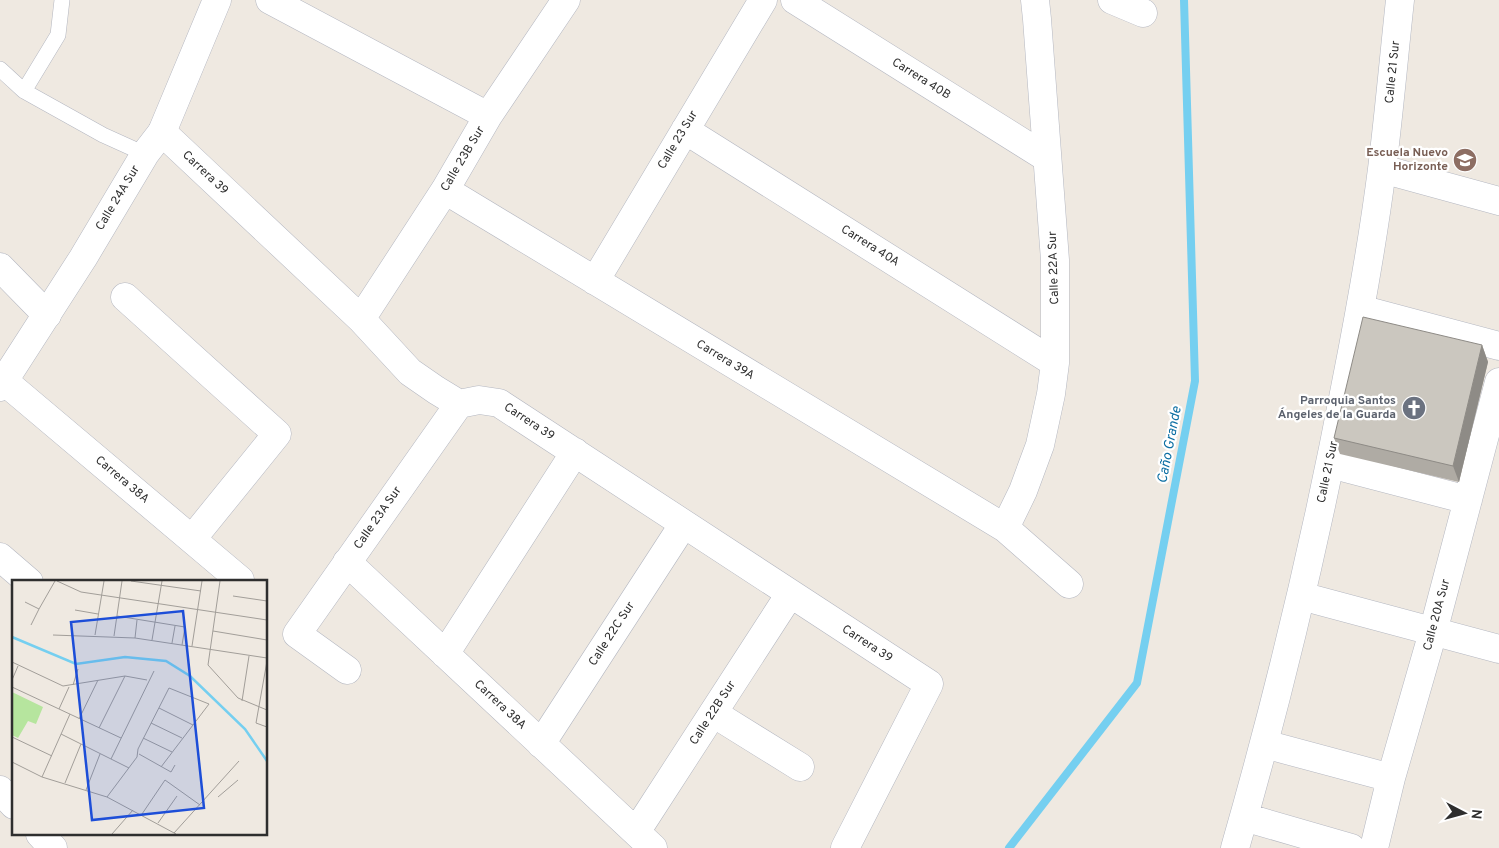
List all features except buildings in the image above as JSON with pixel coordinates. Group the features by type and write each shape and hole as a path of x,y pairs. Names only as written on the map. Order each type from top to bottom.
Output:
{"street":[{"name":"Calle 24A Sur","path":"2,384 47,315 145,154 162,132 217,0"},
{"path":"270,0 488,116"},
{"name":"Calle 23B Sur","path":"360,319 445,190 488,116 566,0"},
{"name":"Calle 23 Sur","path":"595,281 763,0"},
{"name":"Carrera 40B","path":"795,0 1047,158"},
{"name":"Calle 22A Sur","path":"1005,528 1023,491 1040,445 1056,363 1055,260 1035,0"},
{"path":"1112,0 1143,13"},
{"name":"Calle 21 Sur","path":"1235,848 1264,744 1301,596 1330,464 1360,309 1382,169 1400,0"},
{"name":"Carrera 40A","path":"685,130 1056,363"},
{"name":"Carrera 39","path":"162,132 360,319 410,372 459,404 479,400 499,403 929,684 844,848"},
{"path":"1382,169 1499,201"},
{"name":"Carrera 39A","path":"445,190 1005,528 1070,584"},
{"path":"0,266 47,315"},
{"path":"125,297 278,434 192,540"},
{"path":"1360,309 1499,346"},
{"name":"Calle 20A Sur","path":"1374,848 1391,778 1433,632 1499,382"},
{"name":"Carrera 38A","path":"2,384 238,580"},
{"name":"Calle 23A Sur","path":"347,670 297,634 459,404"},
{"path":"445,654 575,452"},
{"path":"1330,464 1468,500"},
{"name":"Calle 22C Sur","path":"541,744 683,524"},
{"path":"0,557 27,580"},
{"name":"Carrera 38A","path":"347,562 644,840"},
{"name":"Calle 22B Sur","path":"644,840 713,713 790,594"},
{"path":"1301,596 1499,649"},
{"path":"713,713 800,767"},
{"path":"1264,744 1391,778"},
{"path":"0,790 12,803"},
{"path":"1244,817 1351,848"},
{"path":"42,836 53,848"}],"lane":[{"path":"24,91 58,35 62,0"},
{"path":"0,69 24,91 103,135 145,154"}],"waterway":[{"name":"Caño Grande","path":"1009,848 1137,683 1195,381 1184,0"}],"place":[{"name":"Escuela Nuevo Horizonte","path":"1465,160"},
{"name":"Parroquia Santos Ángeles de la Guarda","path":"1414,408"}]}
